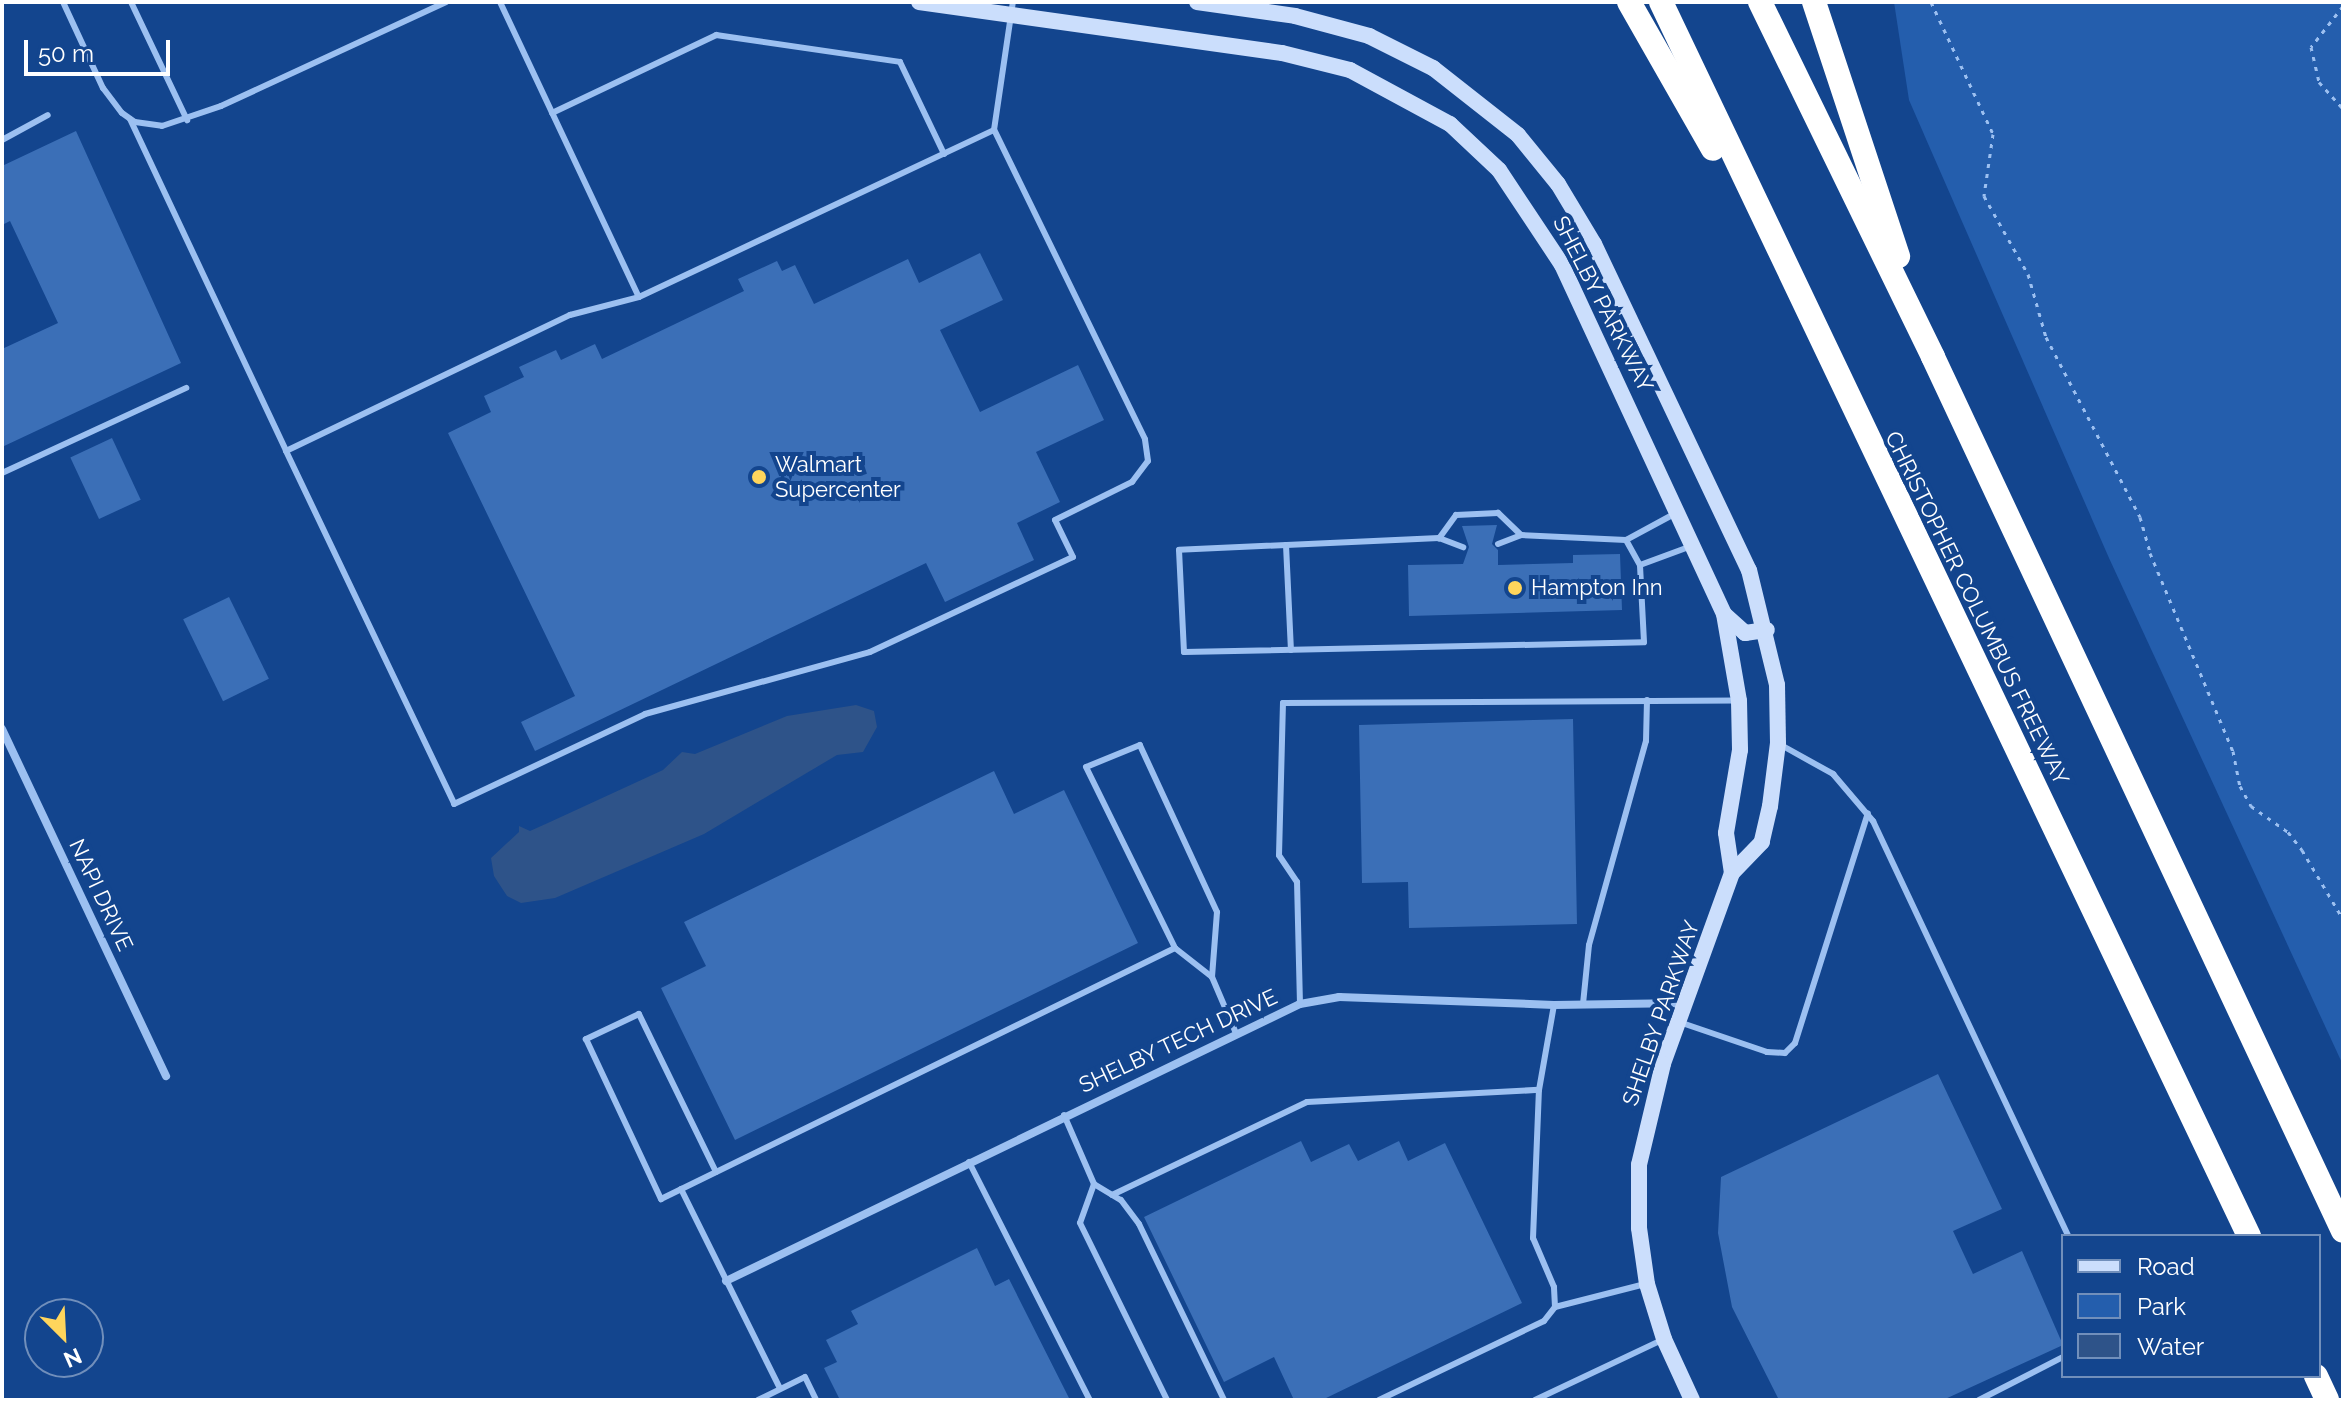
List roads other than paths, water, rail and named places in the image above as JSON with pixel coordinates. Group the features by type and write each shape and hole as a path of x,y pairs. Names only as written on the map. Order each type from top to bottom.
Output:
{"highway":[{"path":"1629,2 1811,322"},
{"name":"CHRISTOPHER COLUMBUS FREEWAY","path":"1661,2 2248,1234"},
{"path":"1760,2 1933,357 2343,1231"},
{"path":"1814,2 1933,357"},
{"path":"2317,1378 2327,1400"}],"street":[{"name":"SHELBY PARKWAY","path":"919,2 1012,8 1314,60 1386,86 1450,124 1499,170 1545,232 1695,544 1724,614 1739,701 1740,750 1726,833 1732,873"},
{"name":"SHELBY PARKWAY","path":"1197,2 1295,16 1369,36 1433,68 1518,135 1558,184 1594,244 1715,492 1767,630 1777,685 1778,743 1762,842 1732,873 1651,1104 1639,1165 1639,1228 1647,1284 1664,1339 1692,1400"},
{"path":"1724,614 1745,633 1767,630"},
{"name":"NAPI DRIVE","path":"2,729 166,1076"},
{"name":"SHELBY TECH DRIVE","path":"726,1281 1235,1031 1300,1004 1339,997 1554,1005 1685,1003"}],"lane":[{"path":"63,2 103,88 130,119 454,804 645,714 870,652 1073,557 1055,520 1132,482 1148,461 1145,439 994,130 1012,8"},
{"path":"131,2 187,120"},
{"path":"130,119 148,126 187,120 446,2"},
{"path":"500,2 639,297"},
{"path":"552,113 716,35 900,62 944,154"},
{"path":"2,140 48,115"},
{"path":"286,451 570,315 639,297 994,130"},
{"path":"2,473 186,388"},
{"path":"1498,544 1521,535 1626,540 1679,511"},
{"path":"1439,538 1456,515 1470,514 1498,513 1521,535"},
{"path":"1463,547 1439,538 1179,550 1184,652 1644,642 1640,565 1626,540"},
{"path":"1640,565 1695,544"},
{"path":"1286,545 1291,650"},
{"path":"1583,1004 1589,945 1646,741 1647,700"},
{"path":"1300,1004 1297,882 1279,855 1283,703 1739,701"},
{"path":"1778,743 1833,774 1868,813 2067,1234"},
{"path":"1212,977 1175,948 1086,767 1140,745 1217,912 1212,977 1235,1031"},
{"path":"1678,1022 1767,1052 1785,1053 1795,1043 1868,813"},
{"path":"716,1172 639,1014 586,1039 661,1199 1175,948"},
{"path":"1554,1005 1539,1090 1533,1238 1554,1287 1555,1307"},
{"path":"1112,1195 1307,1102 1539,1090"},
{"path":"1064,1115 1094,1184 1112,1195 1139,1224 1224,1400"},
{"path":"969,1162 1090,1400"},
{"path":"1094,1184 1080,1223 1167,1400"},
{"path":"681,1189 780,1388"},
{"path":"1379,1400 1544,1321 1555,1307 1647,1284"},
{"path":"1535,1400 1664,1339"},
{"path":"1979,1400 2061,1358"},
{"path":"758,1400 805,1377 816,1400"}],"water":[{"path":"856,705 874,711 877,727 863,752 837,755 704,834 555,898 521,903 507,896 494,876 491,858 519,832 519,826 530,831 550,822 663,770 682,752 695,754 787,716"}],"place":[{"name":"Walmart Supercenter","path":"759,477"},
{"name":"Hampton Inn","path":"1515,588"}]}
